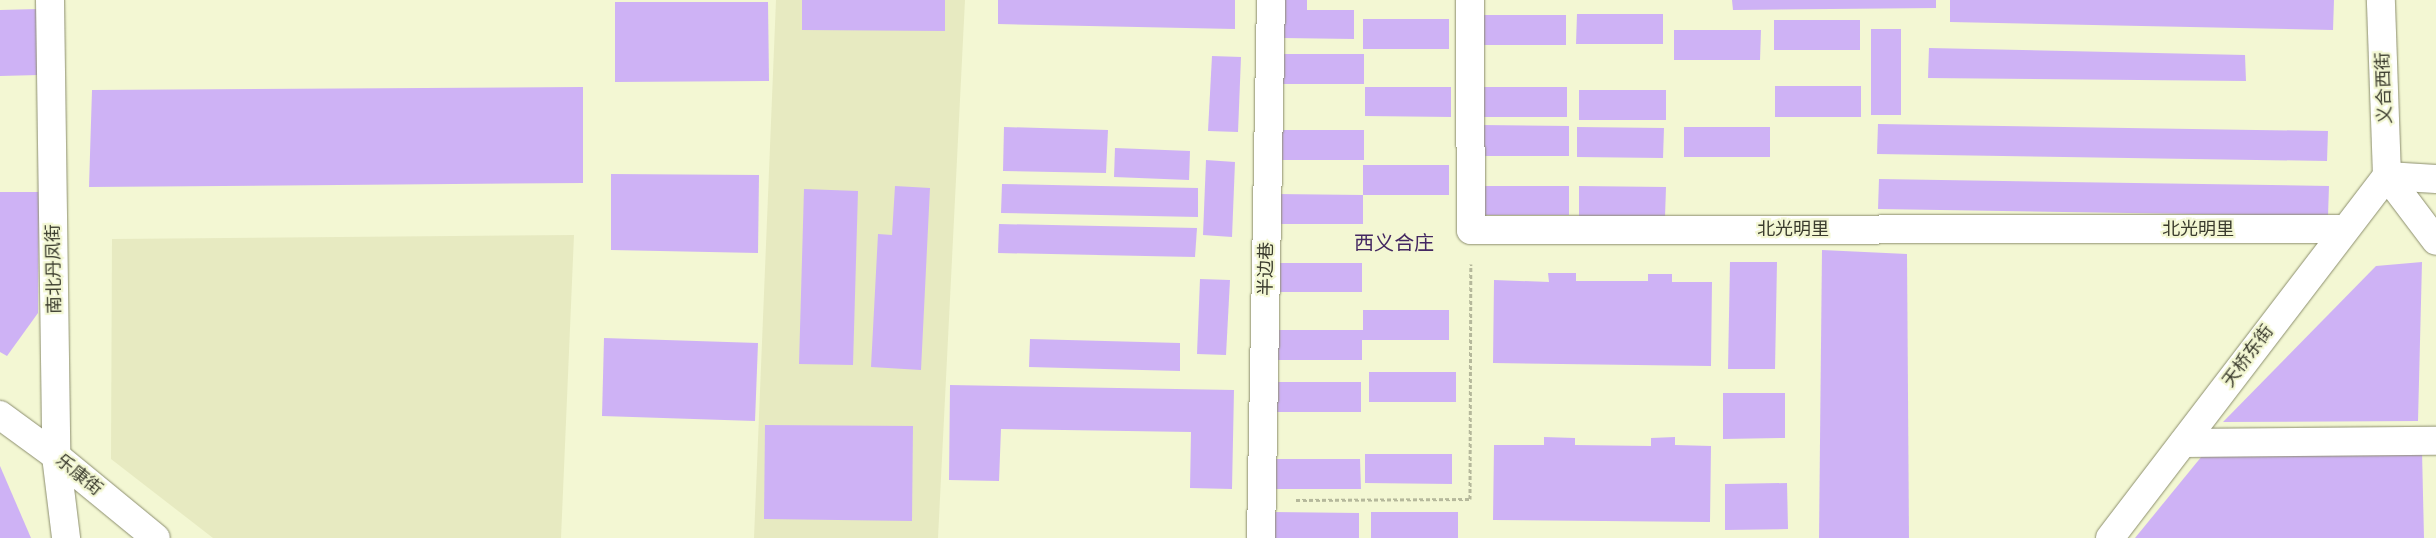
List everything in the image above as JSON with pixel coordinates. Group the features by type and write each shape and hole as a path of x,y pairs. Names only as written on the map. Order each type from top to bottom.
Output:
{"street":[{"name":"南北丹凤街","path":"50,0 56,456 66,538"},
{"name":"半边巷","path":"1261,538 1271,0"},
{"path":"1470,0 1471,230"},
{"name":"义合西街","path":"2381,0 2387,176"},
{"path":"2387,176 2436,179"},
{"path":"2387,176 2436,241"},
{"name":"天桥东街","path":"2110,538 2344,229 2387,176"},
{"name":"北光明里","path":"1471,230 2344,229"},
{"name":"乐康街","path":"0,415 56,456 156,538"},
{"path":"2183,443 2436,441"}],"path":[{"path":"1263,500 1470,499 1471,230"}],"shaded area":[{"path":"776,0 965,0 938,538 754,538"},
{"path":"574,235 561,538 213,538 111,459 112,239"}],"building":[{"path":"802,0 945,0 945,31 802,30"},
{"path":"998,0 1235,0 1235,29 998,24"},
{"path":"1283,0 1307,0 1307,10 1354,10 1354,39 1283,38"},
{"path":"1732,0 1936,0 1936,8 1733,10"},
{"path":"1950,0 2334,0 2333,30 1950,22"},
{"path":"615,2 768,2 769,81 615,82"},
{"path":"38,9 39,75 0,76 0,10"},
{"path":"1577,14 1663,14 1663,44 1576,44"},
{"path":"1480,15 1566,15 1566,45 1480,45"},
{"path":"1363,19 1449,19 1449,49 1363,49"},
{"path":"1774,20 1860,20 1860,50 1774,50"},
{"path":"1871,29 1901,29 1901,115 1871,115"},
{"path":"1674,30 1761,30 1760,60 1674,60"},
{"path":"1929,48 2245,55 2246,81 1928,78"},
{"path":"1277,54 1364,54 1364,84 1278,84"},
{"path":"1212,56 1241,57 1238,132 1208,131"},
{"path":"1775,86 1861,86 1861,117 1775,117"},
{"path":"583,87 583,183 89,187 92,90"},
{"path":"1365,87 1451,87 1451,117 1365,116"},
{"path":"1481,87 1567,87 1567,117 1481,117"},
{"path":"1579,90 1666,90 1666,120 1579,120"},
{"path":"1878,124 2328,131 2327,161 1877,154"},
{"path":"1482,125 1569,126 1569,156 1483,156"},
{"path":"1004,127 1108,130 1106,173 1003,171"},
{"path":"1577,127 1664,128 1663,158 1577,157"},
{"path":"1684,127 1770,127 1770,157 1684,157"},
{"path":"1278,130 1364,130 1364,160 1278,160"},
{"path":"1115,148 1190,151 1189,180 1114,177"},
{"path":"1206,160 1235,162 1232,237 1203,235"},
{"path":"1363,165 1449,165 1449,195 1363,195"},
{"path":"611,174 759,175 758,253 611,250"},
{"path":"1879,179 2329,186 2328,216 1878,209"},
{"path":"1002,184 1198,188 1198,217 1001,213"},
{"path":"895,186 930,188 921,370 871,367 878,234 892,235"},
{"path":"1483,186 1569,186 1569,215 1482,215"},
{"path":"1579,186 1666,187 1665,217 1579,216"},
{"path":"804,189 858,191 853,365 799,364"},
{"path":"0,192 39,192 38,313 7,356 0,352"},
{"path":"1277,194 1363,195 1363,224 1277,224"},
{"path":"999,224 1197,228 1195,257 998,253"},
{"path":"1822,250 1907,254 1909,538 1819,538"},
{"path":"1730,262 1777,262 1775,369 1728,369"},
{"path":"2422,262 2418,421 2223,422 2376,266"},
{"path":"1276,263 1362,263 1362,292 1276,292"},
{"path":"1548,273 1576,273 1576,281 1648,281 1648,274 1672,274 1672,282 1712,282 1711,366 1493,363 1494,280 1549,282"},
{"path":"1200,279 1230,280 1226,355 1197,354"},
{"path":"1363,310 1449,310 1449,340 1362,340 1362,360 1276,360 1276,330 1363,330"},
{"path":"604,338 758,343 755,421 602,416"},
{"path":"1030,339 1180,343 1180,371 1029,367"},
{"path":"1369,372 1456,372 1456,402 1369,402"},
{"path":"1275,382 1361,382 1361,412 1275,412"},
{"path":"950,385 1234,390 1232,489 1190,488 1191,432 1001,429 999,481 949,480"},
{"path":"1723,393 1785,393 1785,438 1723,439"},
{"path":"765,425 913,426 912,521 764,519"},
{"path":"1544,437 1575,438 1575,445 1651,446 1651,438 1675,437 1675,445 1711,446 1710,522 1493,520 1494,445 1544,445"},
{"path":"2422,451 2424,538 2135,538 2202,456"},
{"path":"1365,454 1452,454 1452,484 1365,483"},
{"path":"1274,459 1360,459 1361,489 1274,489"},
{"path":"0,466 31,538 0,538"},
{"path":"1787,483 1788,529 1725,530 1725,484"},
{"path":"1273,512 1359,513 1359,538 1273,538"},
{"path":"1371,512 1458,512 1458,538 1371,538"}],"district":[{"name":"西义合庄","path":"1394,243"}]}
